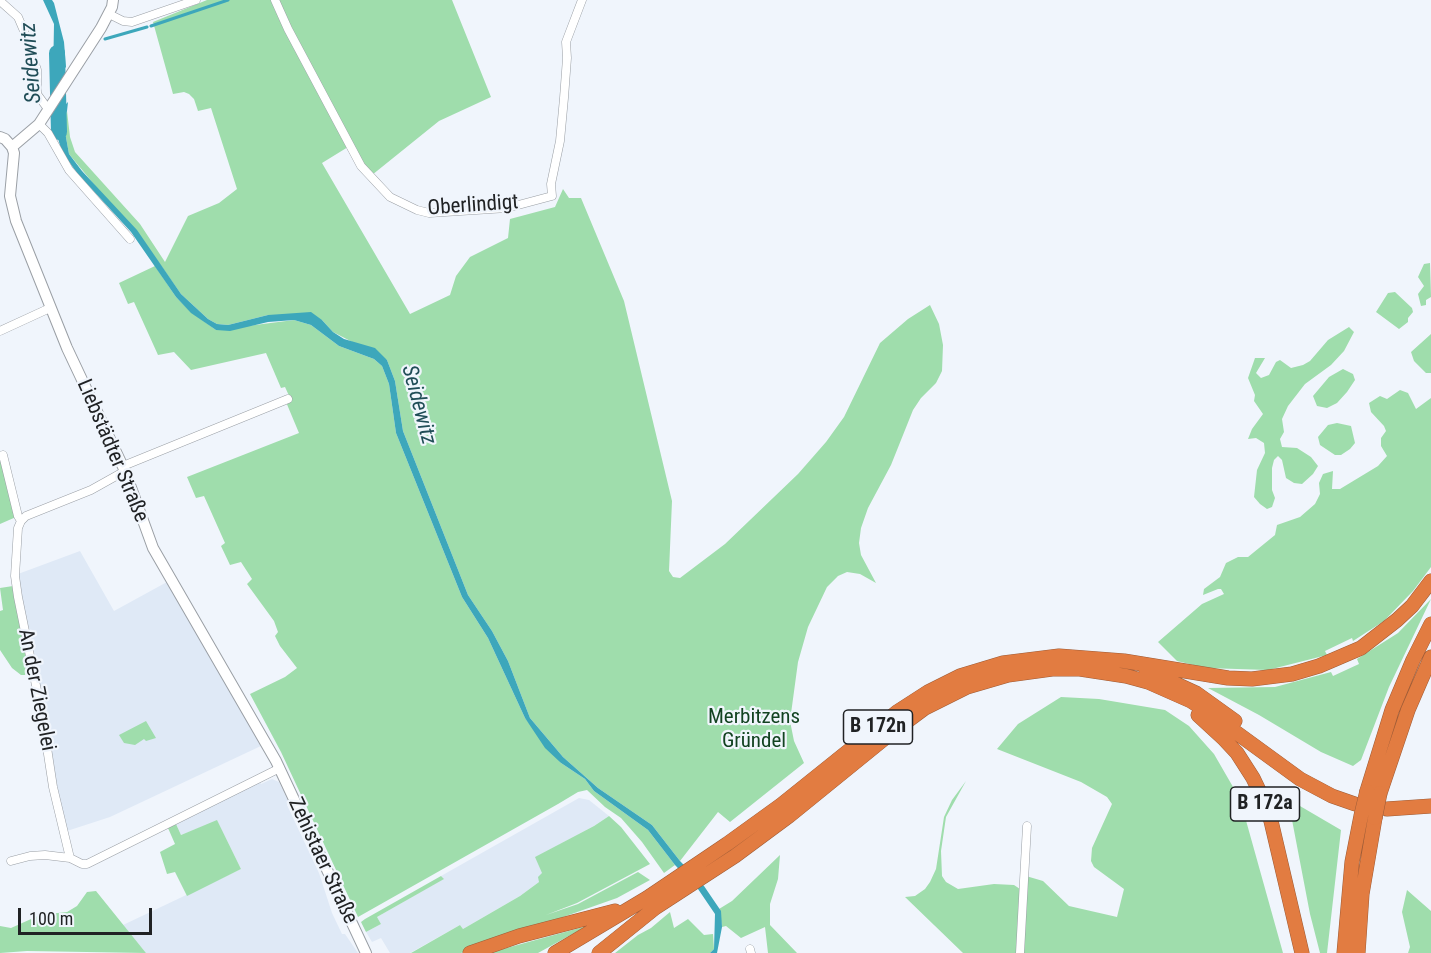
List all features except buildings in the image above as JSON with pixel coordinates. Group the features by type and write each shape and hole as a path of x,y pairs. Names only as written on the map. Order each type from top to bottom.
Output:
{"highway":[{"name":"B 172n","path":"1056,662 1124,661 1228,678 1252,679 1292,674 1319,666 1360,648 1412,606 1431,581"},
{"path":"1374,792 1392,710 1431,624"},
{"name":"B 172n","path":"563,953 651,903 731,850 781,805 897,712 928,692 979,669 1027,658 1126,676 1166,689 1208,712 1313,787 1363,812"},
{"name":"B 172n","path":"1124,661 1168,678 1217,706 1258,740 1290,772"},
{"path":"1344,953 1352,862 1363,812 1374,792 1430,661"},
{"name":"B 172a","path":"1166,689 1224,738 1253,778 1271,820 1302,953"},
{"path":"1387,809 1431,806"},
{"path":"1358,953 1362,894 1363,812"},
{"name":"B 172n","path":"555,953 651,903"},
{"name":"B 172n","path":"599,953 651,903"},
{"path":"470,953 519,936 651,903"}],"main road":[{"path":"0,137 12,147 39,124 109,14 113,0"},
{"name":"Liebstädter Straße","path":"12,147 14,153 10,196 16,221 50,308 124,469 156,554 241,697 280,768"},
{"name":"Zehistaer Straße","path":"280,768 366,953"}],"street":[{"path":"109,14 123,21 132,22 196,0"},
{"name":"Oberlindigt","path":"275,0 361,166 390,197 429,213 507,207 552,196 551,184 560,141 564,98 566,42 582,0"},
{"path":"0,1 18,17 37,70 37,94 51,105"},
{"path":"39,124 48,133 69,170 130,239"},
{"path":"0,331 50,308"},
{"path":"21,521 26,516 91,490 124,469 288,399"},
{"name":"An der Ziegelei","path":"3,454 21,521 18,528 16,586 42,715 53,787 70,858"},
{"path":"10,861 37,855 70,858 82,864 95,861 280,768"},
{"path":"1020,953 1027,826"}],"shaded area":[{"path":"80,551 114,611 167,582 263,745 110,817 67,831 56,786 18,574"},
{"path":"272,779 279,782 289,803 287,805 319,873 332,913 342,934 345,934 358,953 146,953 123,925 241,869 217,821 181,835 176,824 260,782 261,784"},
{"path":"579,798 589,800 609,816 536,857 543,873 539,882 520,896 463,929 460,925 410,953 390,953 381,938 372,942 366,932 381,924 377,917 443,879 441,876"}],"green space":[{"name":"Merbitzens Gründel","path":"207,0 273,0 348,147 322,163 410,314 450,295 456,276 470,257 508,238 510,219 555,207 563,189 569,198 581,198 624,301 672,501 669,571 673,577 680,578 725,544 798,474 844,417 880,343 908,319 930,305 939,324 943,345 942,371 936,383 913,410 891,465 868,508 861,528 859,543 861,555 876,583 860,574 847,572 838,576 827,587 808,627 798,662 790,721 794,741 804,763 730,822 718,812 680,861 652,825 598,788 563,757 530,718 508,661 492,631 468,595 403,431 395,381 387,360 333,332 322,320 268,315 228,325 217,324 208,319 181,294 162,267 69,154 63,121 67,111 70,137 75,152 140,224 165,262 188,216 219,203 237,189 211,108 198,111 194,99 189,94 184,92 173,94 153,22"},
{"path":"278,0 452,0 491,97 439,121 372,175 362,164 290,28"},
{"path":"1430,263 1431,297 1426,300 1426,305 1421,306 1418,294 1424,286 1418,277 1424,264"},
{"path":"155,266 176,297 191,312 216,330 294,320 311,325 339,346 374,359 382,366 389,384 396,433 462,597 488,638 525,718 561,763 585,779 594,791 648,830 675,865 664,873 621,818 587,790 578,792 358,917 281,752 250,694 285,677 297,668 275,636 278,632 274,621 247,584 252,579 241,562 230,565 221,546 225,543 204,496 196,498 187,477 299,433 286,402 291,400 285,387 281,388 266,353 191,370 174,352 158,355 134,302 128,304 119,283"},
{"path":"1395,292 1412,308 1413,312 1408,322 1399,329 1376,312 1388,293"},
{"path":"1349,327 1354,332 1344,351 1331,365 1305,384 1288,406 1282,419 1284,432 1280,439 1282,447 1297,448 1311,457 1318,466 1302,484 1294,483 1286,478 1282,460 1278,456 1272,468 1272,490 1275,498 1272,507 1267,509 1254,497 1257,470 1265,453 1264,443 1256,438 1248,439 1263,414 1254,401 1255,395 1248,378 1255,358 1265,358 1256,373 1261,378 1269,375 1276,362 1280,360 1291,368 1303,365 1310,361 1328,340"},
{"path":"1431,334 1431,373 1426,373 1414,361 1411,352"},
{"path":"1343,369 1353,374 1355,380 1347,392 1337,403 1327,408 1317,406 1313,396 1329,377"},
{"path":"1400,390 1408,393 1416,409 1431,398 1431,567 1413,591 1384,621 1353,641 1352,638 1325,651 1327,655 1268,670 1206,668 1177,661 1158,642 1202,604 1224,594 1221,589 1218,589 1203,595 1204,589 1220,577 1226,563 1238,557 1248,557 1275,535 1277,525 1300,517 1315,504 1320,494 1319,483 1323,474 1333,471 1332,489 1340,489 1378,466 1387,456 1381,446 1381,438 1386,431 1371,412 1369,403 1380,396 1387,399"},
{"path":"1337,423 1351,426 1355,443 1341,455 1335,455 1320,445 1318,437 1328,425"},
{"path":"0,453 16,517 0,524"},
{"path":"13,586 29,669 25,675 21,675 12,668 0,650 0,611 3,610 0,588"},
{"path":"1431,599 1389,687 1361,760 1353,766 1321,752 1208,688 1275,687 1331,672 1333,676 1359,664 1357,659 1398,633"},
{"path":"1061,697 1099,699 1165,710 1189,726 1214,754 1240,799 1283,953 1021,953 1026,876 1043,881 1069,906 1117,917 1124,889 1094,867 1091,861 1092,848 1112,804 1107,797 1081,782 997,749 1018,724"},
{"path":"146,721 156,738 146,741 144,739 135,745 124,743 119,735"},
{"path":"966,781 946,817 941,851 942,876 946,882 958,889 994,884 1014,885 1020,889 1018,953 963,953 905,897 915,896 930,882 936,869 944,817 952,800"},
{"path":"1288,799 1341,830 1327,953 1320,953 1310,914"},
{"path":"609,816 621,827 650,864 577,903 546,915 578,904 638,872 650,880 617,898 461,953 411,953 460,925 463,929 520,896 539,882 538,877 542,873 535,857"},
{"path":"217,820 241,869 187,896 175,872 167,874 160,852 175,844 168,828 176,824 181,835"},
{"path":"780,855 778,879 770,904 770,925 797,953 768,953 765,927 741,938 726,926 722,927 719,909 732,901"},
{"path":"441,876 444,879 377,917 381,924 366,932 361,922 365,919"},
{"path":"1407,890 1431,911 1431,953 1408,953 1410,947 1402,912"},
{"path":"96,891 146,953 27,951 0,953 0,926 11,928 40,915 67,912 77,906 87,892"},
{"path":"670,912 674,928 688,919 704,935 713,934 714,949 710,953 615,953 651,928"},
{"path":"587,926 538,953 490,953 492,952"}],"water":[{"path":"43,0 52,0 54,3 64,42 66,67 53,80 54,24"},
{"path":"68,102 63,121 69,154 137,230 181,294 208,319 217,324 228,325 268,315 311,312 344,339 375,348 387,360 395,381 403,431 468,595 492,631 508,661 530,718 563,757 598,788 652,825 680,861 704,886 721,911 722,927 717,953 710,953 714,949 715,914 698,889 675,865 648,830 594,791 585,779 561,763 545,748 525,718 488,638 462,597 396,433 389,384 382,366 374,359 339,346 311,325 294,320 268,322 230,331 216,330 191,313 176,297 131,232 77,173 62,152 54,116"}],"waterway":[{"path":"151,26 228,0"},
{"path":"105,39 147,27"},
{"name":"Seidewitz","path":"57,53 59,132"}]}
